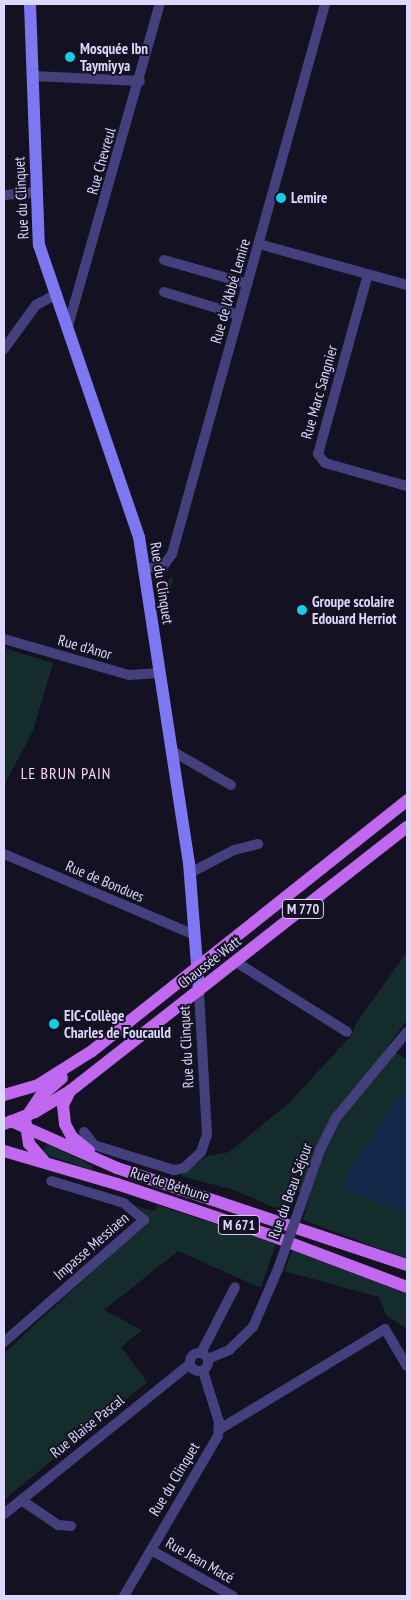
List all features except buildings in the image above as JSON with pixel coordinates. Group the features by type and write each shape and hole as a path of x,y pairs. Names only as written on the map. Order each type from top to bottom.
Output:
{"main road":[{"name":"Chaussée Watt","path":"14,1121 46,1090 92,1051 407,800"},
{"name":"Chaussée Watt","path":"14,1121 70,1091 407,827"},
{"name":"Chaussée Watt","path":"4,1095 38,1084 92,1051"},
{"name":"Rue de Béthune","path":"70,1091 62,1113 67,1130 79,1144 117,1168"},
{"name":"Rue de Béthune","path":"14,1121 117,1168 407,1265"},
{"path":"14,1121 29,1144 44,1161"},
{"name":"Rue de Béthune","path":"4,1151 44,1161 272,1236 407,1287"}],"street":[{"name":"Rue du Clinquet","path":"30,4 39,245 136,528 144,569 190,873 198,967 207,1138 202,1152 182,1169"},
{"name":"Rue Chevreul","path":"68,326 140,81 160,4"},
{"name":"Rue de l'Abbé Lemire","path":"144,569 164,565 172,554 325,4"},
{"path":"33,76 140,81"},
{"path":"4,195 36,192"},
{"path":"259,244 407,285"},
{"path":"164,260 248,284"},
{"name":"Rue Marc Sangnier","path":"368,274 318,454 325,463 407,486"},
{"path":"164,292 239,315"},
{"path":"4,349 38,303 57,294"},
{"name":"Rue d'Anor","path":"4,639 129,675 159,673"},
{"path":"172,751 231,785"},
{"path":"190,873 238,848 258,844"},
{"name":"Rue de Bondues","path":"4,854 195,935"},
{"path":"236,962 347,1032"},
{"name":"Rue du Beau Séjour","path":"205,1356 229,1350 253,1327 278,1269 320,1150 335,1119 407,1032"},
{"name":"Rue de Béthune","path":"84,1132 94,1145 174,1170 182,1169"},
{"name":"Impasse Messiaen","path":"4,1342 144,1220 124,1203 51,1181"},
{"path":"205,1356 192,1355 190,1364 194,1370 203,1370 208,1365 205,1356 235,1287"},
{"path":"203,1370 220,1429 385,1329 407,1366"},
{"name":"Rue Blaise Pascal","path":"4,1514 190,1364"},
{"name":"Rue du Clinquet","path":"124,1596 220,1429"},
{"path":"21,1500 58,1525 71,1526"},
{"name":"Rue Jean Macé","path":"151,1550 233,1596"}],"green space":[{"path":"171,577 173,580 163,612 158,592"},
{"path":"4,648 53,663 33,731 4,785"},
{"path":"407,952 407,1020 387,1047 407,1059 407,1259 303,1220 310,1194 295,1191 287,1213 234,1190 180,1176 207,1156 229,1152 288,1104 351,1036 357,1022"},
{"path":"47,1143 93,1166 92,1170 50,1156 43,1151"},
{"path":"157,1205 276,1244 261,1288 178,1251 104,1310 142,1330 121,1347 147,1382 4,1500 4,1353 148,1221 138,1207 155,1211"},
{"path":"293,1250 407,1294 407,1329 386,1315 379,1297 284,1271"}],"water":[{"path":"402,1093 407,1096 407,1213 344,1190 350,1170"}],"place":[{"name":"Mosquée Ibn Taymiyya","path":"70,57"},
{"name":"Lemire","path":"281,198"},
{"name":"Groupe scolaire Edouard Herriot","path":"302,610"},
{"name":"EIC-Collège Charles de Foucauld","path":"54,1024"}],"district":[{"name":"LE BRUN PAIN","path":"66,773"}]}
